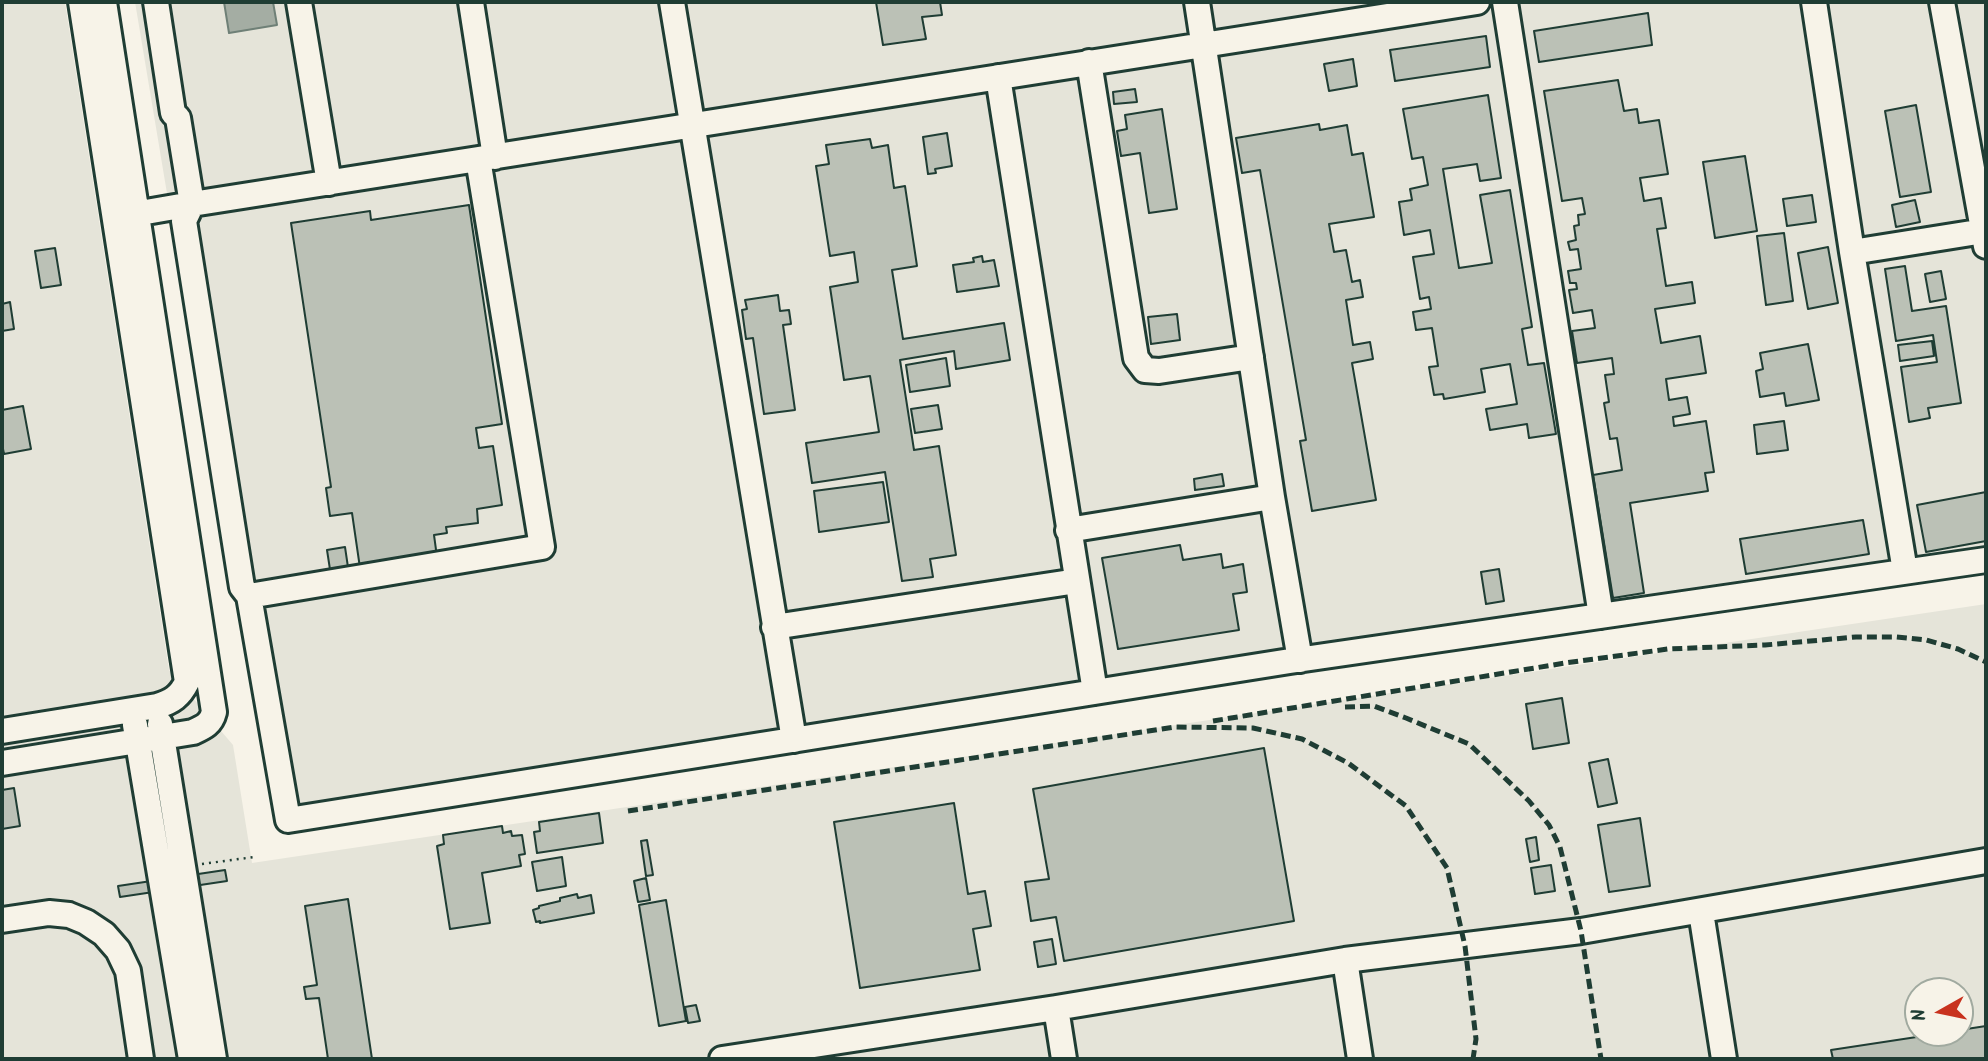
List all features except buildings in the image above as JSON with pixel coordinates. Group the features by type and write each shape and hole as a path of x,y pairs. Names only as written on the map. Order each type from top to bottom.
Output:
{"street":[{"path":"2,763 193,732 212,721 215,712 126,215 81,2"},
{"path":"2,730 157,706 182,692 187,682 126,215 104,2"},
{"path":"156,2 173,113 178,118 192,204 184,221 242,587 249,596 288,820 1300,660 1986,560"},
{"path":"299,2 329,183"},
{"path":"249,596 542,547 487,158 471,2"},
{"path":"672,2 794,740"},
{"path":"1197,2 1272,497 1300,660"},
{"path":"126,215 1477,2"},
{"path":"1506,2 1601,616"},
{"path":"1814,2 1905,571"},
{"path":"1852,252 1985,238 1942,2"},
{"path":"1089,62 1136,358 1145,370 1160,371 1251,357"},
{"path":"998,77 1095,692"},
{"path":"1068,530 1272,497"},
{"path":"774,627 1077,581"},
{"path":"157,706 214,1059"},
{"path":"132,710 191,1059"},
{"path":"726,1059 833,1051 1055,1008 1345,960 1543,936 1701,912 1986,862"},
{"path":"2,920 49,912 69,915 104,934 118,950 128,971 141,1059"},
{"path":"1701,912 1724,1059"},
{"path":"1345,960 1360,1059"},
{"path":"1055,1008 1064,1059"}],"shaded area":[{"path":"2,2 65,2 169,670 233,745 252,863 1986,604 1986,1059 2,1059"},
{"path":"135,2 1986,2 1986,565 1542,636 279,828 244,611 236,606"},
{"path":"224,2 273,2 277,25 229,33"}],"railway":[{"path":"1213,721 1565,663 1668,649 1765,645 1856,637 1896,637 1926,640 1958,649 1986,662"},
{"path":"1345,707 1374,706 1469,744 1529,801 1549,825 1560,847 1581,931 1601,1059"},
{"path":"628,811 1175,727 1253,728 1302,739 1348,763 1406,806 1447,868 1465,946 1476,1039 1473,1059"}]}
